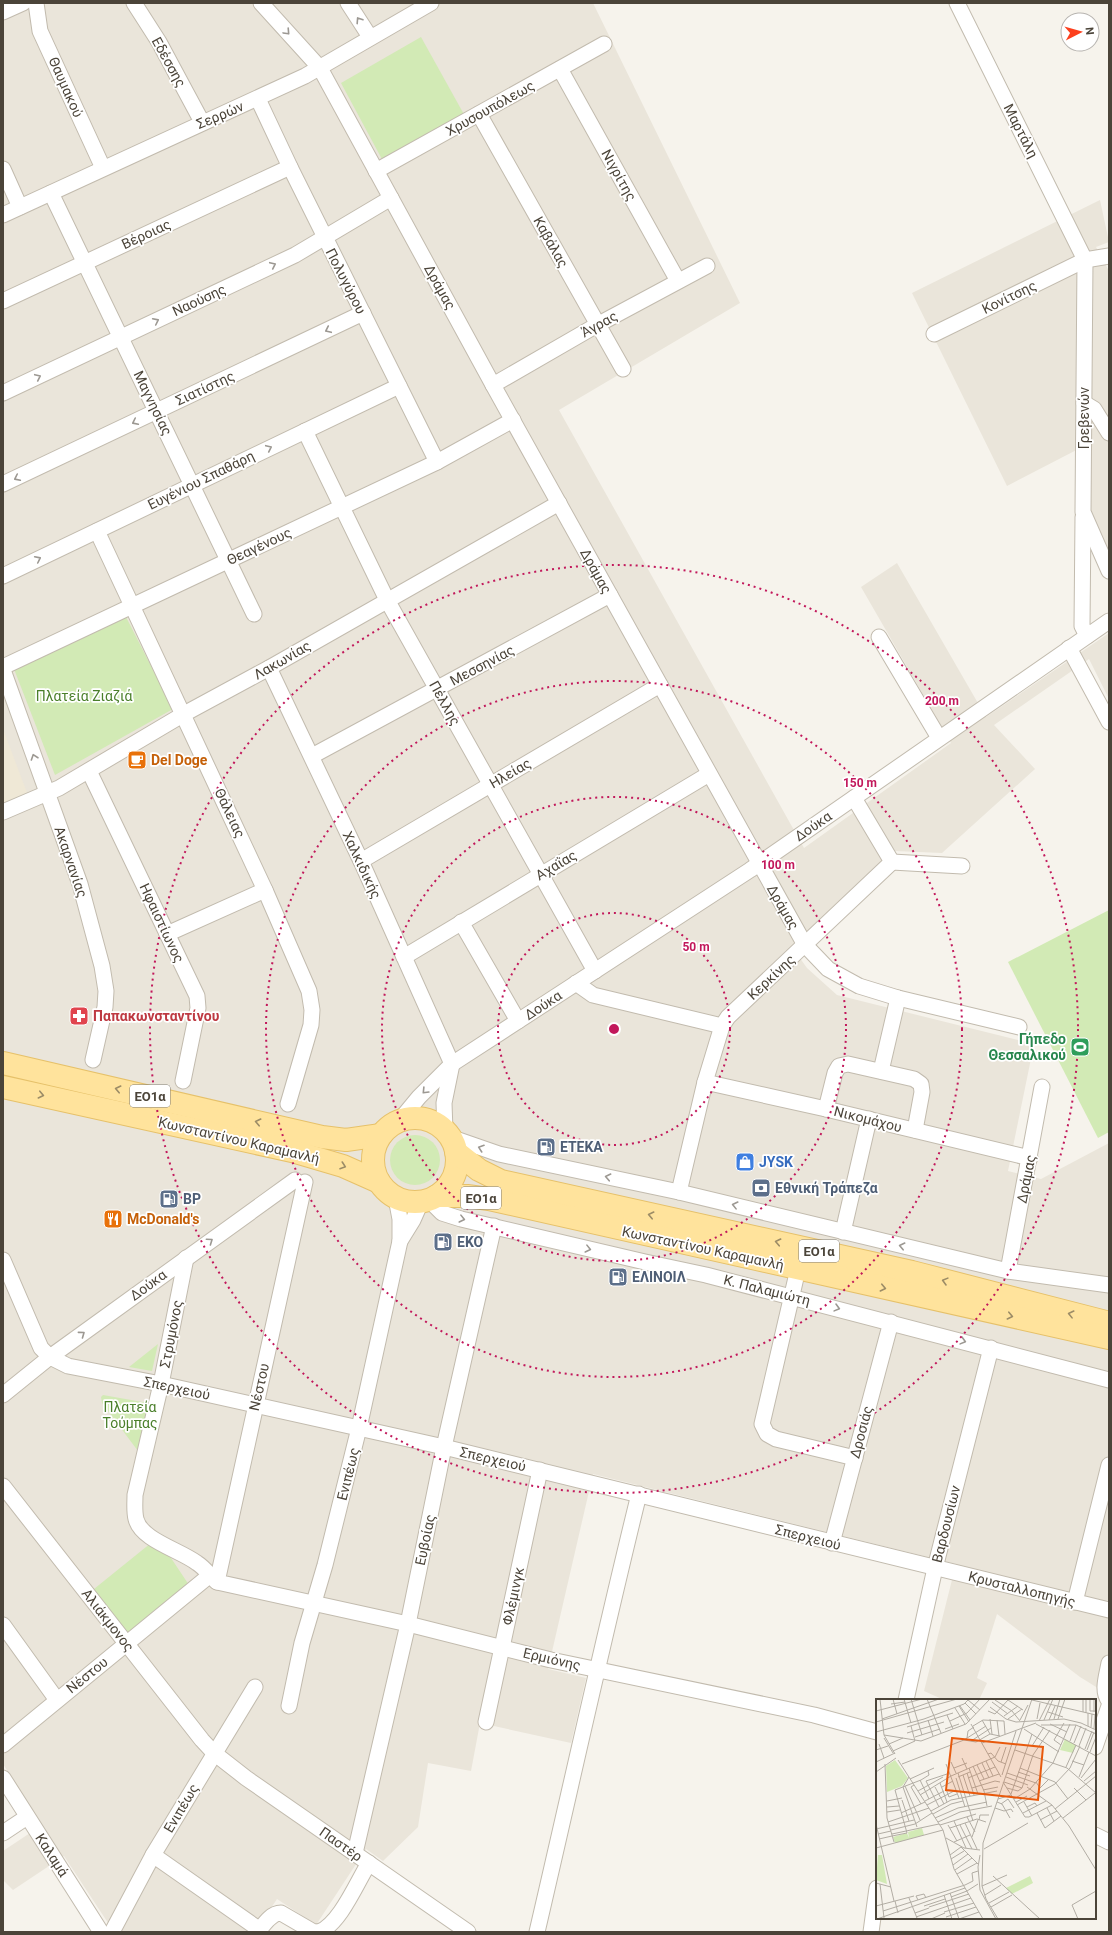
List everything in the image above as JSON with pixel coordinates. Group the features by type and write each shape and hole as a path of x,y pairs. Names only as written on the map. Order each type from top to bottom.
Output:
{"main road":[{"name":"Κωνσταντίνου Καραμανλή","path":"3,1062 322,1137 346,1140 381,1135"},
{"name":"Κωνσταντίνου Καραμανλή","path":"3,1087 292,1151 343,1166 379,1182"},
{"name":"Κωνσταντίνου Καραμανλή","path":"1109,1323 897,1269 501,1181 479,1170 437,1124 424,1118 400,1120 381,1135 375,1145 373,1164 379,1182 385,1190 396,1198 410,1202 467,1196 489,1199 1109,1338"},
{"name":"ΕΟ1α","path":"429,1199 445,1190 455,1174 451,1140"}],"street":[{"path":"3,12 23,3"},
{"name":"Θαυμακού","path":"36,3 40,31 103,168"},
{"name":"Εδέσσης","path":"134,3 159,42 202,122"},
{"name":"Δράμας","path":"261,3 320,68 493,385 758,864 805,945 828,969 859,986 898,998 1019,1027"},
{"path":"348,3 370,37"},
{"name":"Σερρών","path":"3,215 202,122 258,99 320,68 415,7 431,3"},
{"name":"Μαρτάλη","path":"957,3 1085,260"},
{"name":"Χρυσουπόλεως","path":"376,171 604,44"},
{"name":"Νιγρίτης","path":"560,69 678,281"},
{"name":"Πολυγύρου","path":"258,99 290,167 436,462"},
{"name":"Καβάλας","path":"479,114 622,369"},
{"name":"Βέροιας","path":"3,301 290,167"},
{"path":"3,169 20,207"},
{"name":"Μαγνησίας","path":"51,193 254,614"},
{"name":"Ναούσης","path":"3,393 295,255 391,198"},
{"name":"Κονίτσης","path":"934,334 1085,260 1109,256"},
{"name":"Γρεβενών","path":"1085,260 1083,512 1109,572"},
{"name":"Άγρας","path":"493,385 598,325 707,266"},
{"name":"Σιατίστης","path":"3,484 363,313"},
{"name":"Ευγένιου Σπαθάρη","path":"3,576 399,386"},
{"path":"1084,403 1094,409 1109,433"},
{"name":"Θεαγένους","path":"3,669 228,560 436,462 513,420"},
{"name":"Πέλλης","path":"305,431 387,600 595,971"},
{"name":"Λακωνίας","path":"3,812 47,794 89,771 184,714 269,668 559,503"},
{"path":"1083,512 1082,626 1087,636"},
{"name":"Θάλειας","path":"97,531 184,714 265,890 309,992 312,1010 310,1024 288,1104"},
{"name":"Μεσσηνίας","path":"312,756 610,595"},
{"name":"Δούκα","path":"400,1120 419,1097 452,1064 758,864 1109,621"},
{"path":"879,637 939,738"},
{"path":"1069,648 1109,722"},
{"name":"Χαλκιδικής","path":"269,668 361,861 452,1064"},
{"name":"Ακαρνανίας","path":"3,669 80,884 104,977 105,1006 93,1060"},
{"name":"Ηλείας","path":"361,861 660,685"},
{"name":"Ηφαιστίωνος","path":"89,771 197,996 198,1008 183,1081"},
{"name":"Αχαΐας","path":"404,957 709,774"},
{"path":"854,798 892,862 962,866"},
{"name":"Κερκίνης","path":"679,1192 705,1082 722,1026 728,1017 892,862"},
{"path":"167,934 265,890"},
{"path":"461,922 518,1021"},
{"path":"576,983 592,995 722,1026"},
{"path":"881,1072 898,998"},
{"path":"451,1140 445,1097 452,1064"},
{"path":"826,1109 838,1066 848,1064 914,1079 921,1084 922,1092 915,1130"},
{"name":"Νικομάχου","path":"705,1082 869,1119 1030,1158"},
{"name":"Δράμας","path":"1008,1271 1042,1087"},
{"path":"844,1232 869,1119"},
{"name":"Κωνσταντίνου Καραμανλή","path":"451,1140 499,1154 679,1192 1008,1271 1109,1285"},
{"name":"Δούκα","path":"3,1395 50,1357 186,1258 300,1181"},
{"name":"Νέστου","path":"3,1745 126,1643 218,1581 300,1181"},
{"name":"Ενιπέως","path":"289,1706 302,1643 330,1550 359,1428 400,1241 399,1213 396,1198"},
{"name":"Κ. Παλαμιώτη","path":"429,1199 439,1210 448,1215 791,1296 1109,1380"},
{"name":"Ενιπέως","path":"400,1241 413,1220 429,1199"},
{"name":"Ευβοίας","path":"355,1853 408,1624 444,1448 494,1226"},
{"name":"Στρυμόνος","path":"186,1258 161,1384 135,1495 136,1519 139,1526 147,1536 165,1544 197,1563 218,1581"},
{"path":"3,1260 33,1332 41,1348 50,1357"},
{"path":"798,1269 762,1424 767,1434 776,1439 855,1458"},
{"path":"1094,1282 1109,1272"},
{"name":"Δροσιάς","path":"832,1543 890,1322"},
{"name":"Βαρδουσίων","path":"906,1699 935,1568 991,1348"},
{"name":"Σπερχειού","path":"50,1357 68,1366 161,1384 540,1470 935,1568"},
{"path":"1075,1602 1109,1465"},
{"name":"Φλέμινγκ","path":"486,1722 540,1470"},
{"name":"Αλιάκμονος","path":"3,1486 202,1740 214,1753"},
{"path":"538,1932 573,1783 596,1668 639,1494"},
{"name":"Κρυσταλλοπηγής","path":"935,1568 1109,1610"},
{"name":"Ερμιόνης","path":"218,1581 408,1624 551,1660 596,1668 814,1715 876,1732"},
{"path":"3,1625 56,1700"},
{"path":"1109,1663 1105,1691 1106,1697 1109,1701"},
{"name":"Ενιπέως","path":"112,1932 153,1855 255,1687"},
{"path":"1096,1744 1109,1706"},
{"name":"Παστέρ","path":"214,1753 246,1778 468,1932"},
{"name":"Καλαμά","path":"3,1778 100,1932"},
{"path":"3,1833 27,1816"},
{"path":"1096,1836 1109,1842"},
{"path":"153,1855 259,1931 271,1916 281,1912 312,1931 318,1932 330,1925 346,1903 369,1864"},
{"path":"871,1932 876,1895"}],"shaded area":[{"path":"3,3 593,3 740,303 559,410 804,848 951,743 861,587 897,563 986,717 1109,633 1109,699 1089,659 994,725 1035,769 942,853 895,851 877,865 792,947 807,968 837,995 1034,1044 1008,1171 1041,1179 1109,1143 1109,1695 1080,1677 997,1614 977,1678 987,1683 979,1699 942,1699 924,1691 956,1564 593,1474 548,1669 586,1678 571,1743 480,1723 471,1771 428,1763 418,1827 383,1861 366,1849 316,1925 277,1899 255,1932 114,1932 64,1856 13,1890 3,1880 3,1851 42,1825 3,1764"},
{"path":"1100,200 1109,242 1096,247 1109,271 1109,553 1090,511 1090,443 1007,486 912,293"},
{"path":"3,729 29,798 3,807"}],"green space":[{"path":"421,37 466,118 384,163 341,83"},
{"name":"Πλατεία Ζιαζιά","path":"125,615 173,709 55,775 14,669"},
{"name":"Γήπεδο Θεσσαλικού","path":"1109,910 1109,1132 1098,1138 1008,962"},
{"path":"415,1135 424,1137 435,1146 440,1160 438,1169 429,1180 415,1185 406,1183 395,1174 390,1160 392,1151 401,1140"},
{"path":"158,1344 152,1371 129,1367"},
{"name":"Πλατεία Τούμπας","path":"103,1395 148,1403 138,1451 102,1403 101,1397"},
{"path":"151,1543 169,1555 189,1585 128,1634 94,1589"}],"place":[{"name":"Del Doge","path":"137,760"},
{"name":"Παπακωνσταντίνου","path":"79,1016"},
{"name":"Γήπεδο Θεσσαλικού","path":"1080,1047"},
{"name":"ΕΤΕΚΑ","path":"546,1147"},
{"name":"JYSK","path":"745,1162"},
{"name":"Εθνική Τράπεζα","path":"761,1188"},
{"name":"BP","path":"169,1199"},
{"name":"McDonald's","path":"113,1219"},
{"name":"EKO","path":"443,1242"},
{"name":"ΕΛΙΝΟΙΛ","path":"618,1277"}]}
